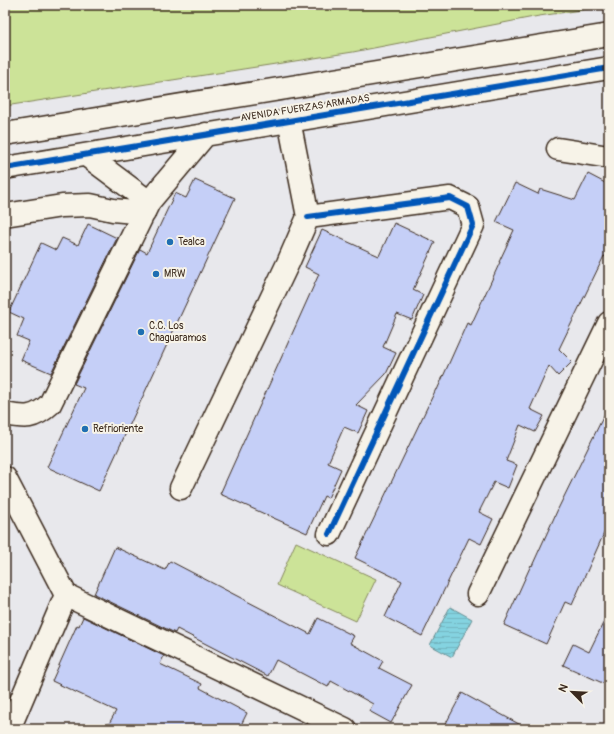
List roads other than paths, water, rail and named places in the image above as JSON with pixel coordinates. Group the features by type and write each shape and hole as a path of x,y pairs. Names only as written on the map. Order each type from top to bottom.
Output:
{"street":[{"path":"5,134 609,35"},
{"name":"AVENIDA FUERZAS ARMADAS","path":"5,168 609,68"},
{"path":"181,488 285,270 308,217 289,120"},
{"path":"5,414 24,418 42,412 50,404 146,208 206,134"},
{"path":"558,149 609,157"},
{"path":"86,155 146,208"},
{"path":"308,217 450,198 468,207 473,225 329,534"},
{"path":"5,215 62,206 90,205 113,210 146,208"},
{"path":"478,594 609,323"},
{"path":"5,478 66,594 345,729"},
{"path":"9,729 66,594"}],"water":[{"path":"450,607 472,619 452,657 430,645"}],"place":[{"name":"Tealca","path":"170,242"},
{"name":"MRW","path":"156,274"},
{"name":"C.C. Los Chaguaramos","path":"141,332"},
{"name":"Refrioriente","path":"85,429"}]}
